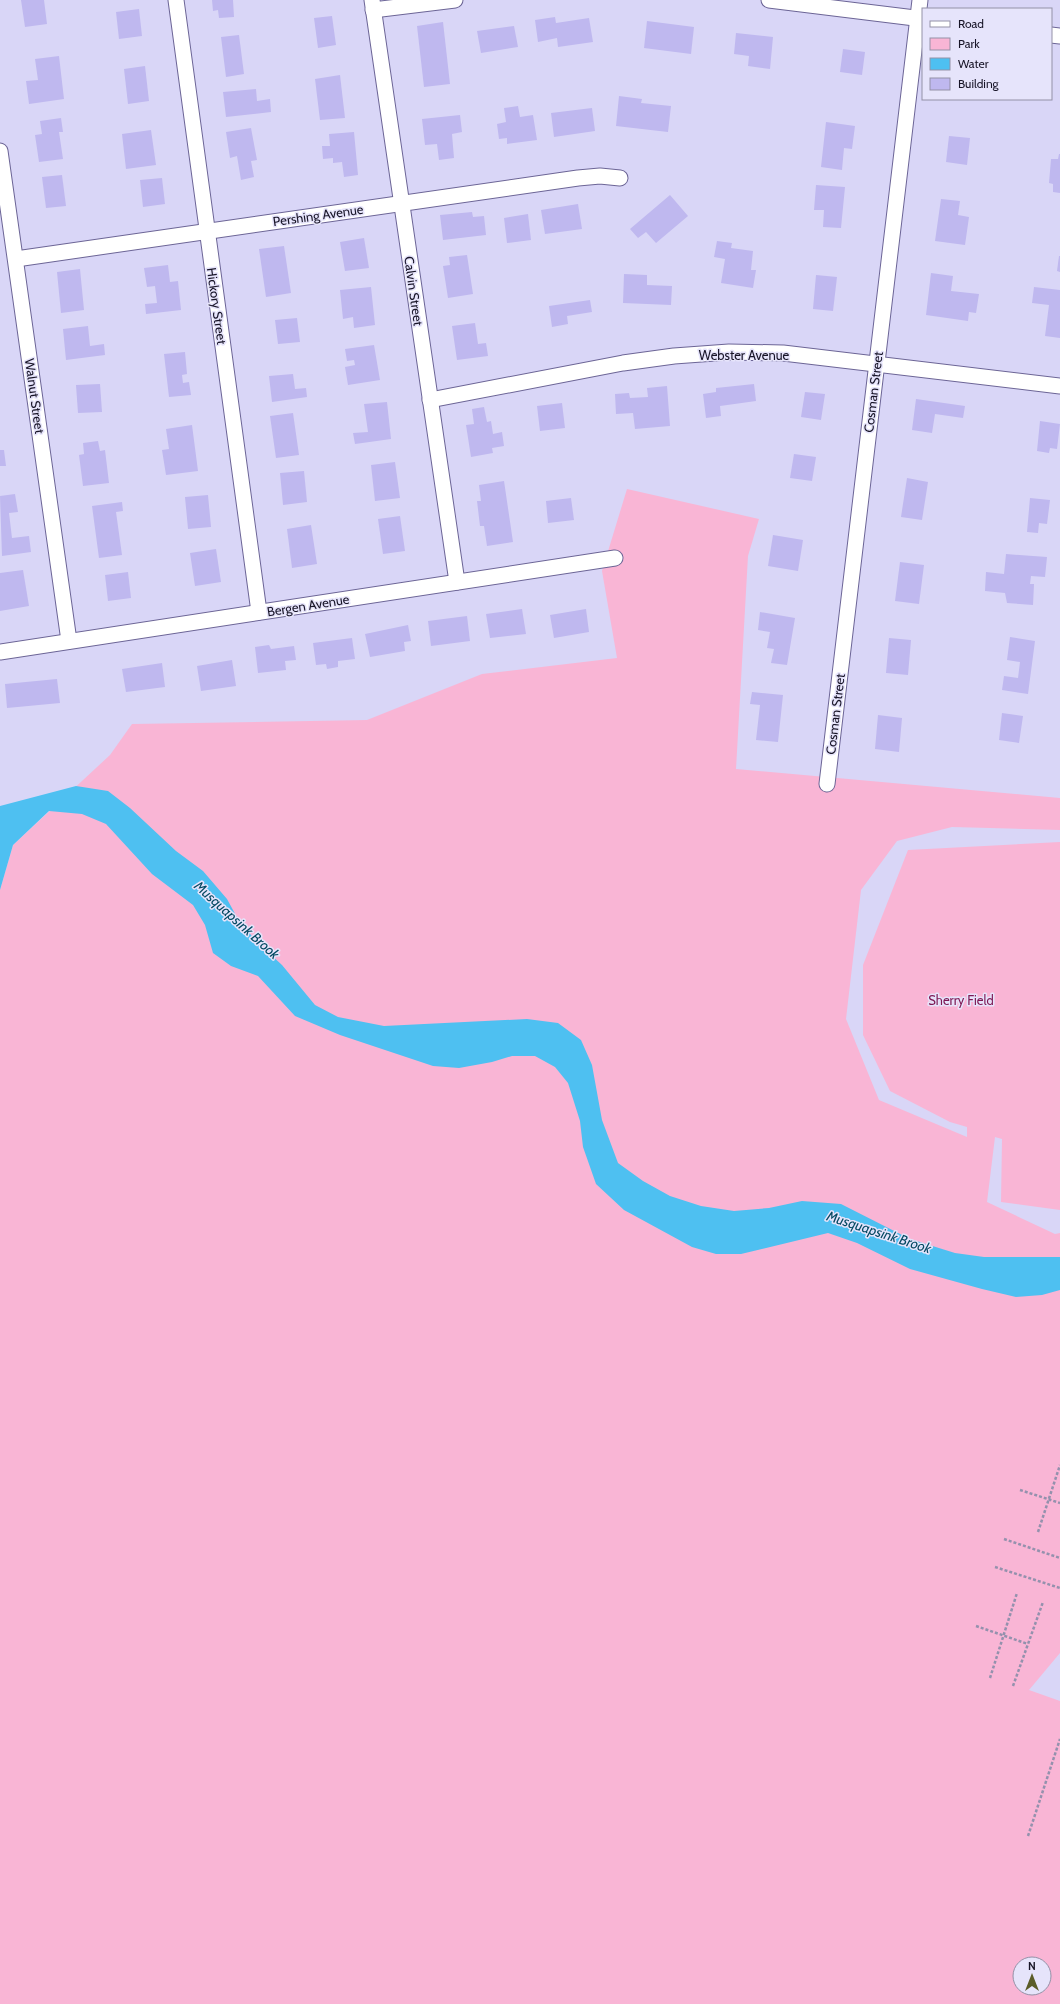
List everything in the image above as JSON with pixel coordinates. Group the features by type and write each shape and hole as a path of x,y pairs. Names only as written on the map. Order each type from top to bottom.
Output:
{"street":[{"name":"Hickory Street","path":"176,0 258,612"},
{"path":"373,5 455,0"},
{"path":"769,0 920,19"},
{"name":"Cosman Street","path":"827,784 876,364 920,19 920,0"},
{"name":"Calvin Street","path":"373,5 457,582"},
{"name":"Walnut Street","path":"0,151 68,641"},
{"name":"Pershing Avenue","path":"16,259 578,178 600,176 620,178"},
{"name":"Webster Avenue","path":"430,400 623,364 674,356 729,352 784,353 1060,386"},
{"name":"Bergen Avenue","path":"0,652 615,558"}],"path":[{"path":"1038,1532 1060,1465"},
{"path":"1020,1490 1060,1503"},
{"path":"1004,1539 1060,1558"},
{"path":"995,1567 1060,1588"},
{"path":"990,1678 1017,1593"},
{"path":"1013,1686 1043,1602"},
{"path":"976,1626 1028,1644"},
{"path":"1028,1836 1060,1739"}],"green space":[{"name":"Sherry Field","path":"627,489 759,519 748,556 736,769 1060,798 1060,830 952,827 897,841 861,890 846,1019 879,1100 967,1137 967,1127 950,1122 890,1091 863,1035 863,965 908,850 1060,842 1060,1210 1001,1202 1002,1139 995,1137 987,1202 1055,1234 1060,1233 1060,1653 1029,1690 1060,1701 1060,2004 0,2004 0,890 13,845 110,755 132,724 367,720 482,674 617,658 602,571"}],"water":[{"name":"Musquapsink Brook","path":"76,786 108,791 130,808 176,851 203,871 227,899 239,921 257,942 282,965 315,1005 338,1017 384,1026 527,1019 558,1023 581,1040 592,1065 602,1120 618,1163 643,1181 670,1196 701,1206 734,1211 769,1208 802,1201 841,1204 910,1239 955,1253 984,1257 1060,1257 1060,1290 1042,1295 1016,1297 982,1289 910,1269 857,1243 828,1233 741,1254 716,1254 692,1247 624,1210 596,1184 583,1147 580,1121 568,1083 555,1067 535,1056 512,1056 492,1062 459,1068 433,1066 340,1035 295,1016 258,976 231,966 213,953 205,925 193,905 152,874 106,824 82,814 49,811 13,845 0,890 0,806"}],"building":[{"path":"21,0 44,0 47,24 25,27"},
{"path":"212,0 233,0 234,17 219,18 218,10 213,11"},
{"path":"139,9 142,36 119,39 116,12"},
{"path":"332,16 336,45 318,48 314,18"},
{"path":"555,17 556,23 589,18 593,42 558,47 557,38 538,42 535,20"},
{"path":"647,21 694,27 691,54 644,48"},
{"path":"443,22 450,84 424,87 417,26"},
{"path":"514,26 518,47 481,53 477,31"},
{"path":"736,33 773,37 770,69 748,66 749,56 734,54"},
{"path":"239,35 244,74 226,77 221,37"},
{"path":"843,49 865,52 862,75 840,72"},
{"path":"59,56 64,99 29,104 26,81 38,80 35,59"},
{"path":"145,66 149,101 128,104 124,69"},
{"path":"340,75 345,118 320,120 315,79"},
{"path":"256,89 257,101 270,99 271,112 226,117 223,92"},
{"path":"619,96 642,99 641,103 671,106 668,132 616,126"},
{"path":"518,106 520,117 533,115 537,140 507,144 507,138 499,139 497,124 506,122 504,108"},
{"path":"592,108 595,131 554,137 551,113"},
{"path":"460,115 462,132 452,134 454,158 439,160 437,144 425,145 422,119"},
{"path":"61,118 63,132 59,132 63,159 39,162 35,135 42,134 40,121"},
{"path":"826,122 855,126 852,149 844,148 842,170 821,167"},
{"path":"251,128 257,160 251,161 254,177 241,180 237,156 230,158 226,132"},
{"path":"151,130 156,165 126,169 122,134"},
{"path":"354,132 358,175 344,177 342,162 333,163 333,158 323,159 322,146 330,146 329,134"},
{"path":"949,136 970,138 967,165 946,162"},
{"path":"1059,154 1060,193 1053,192 1053,184 1049,183 1051,159 1058,159"},
{"path":"62,175 66,206 46,208 42,177"},
{"path":"162,178 165,204 143,207 140,180"},
{"path":"816,185 845,187 841,228 823,227 824,210 814,210"},
{"path":"670,195 688,216 656,243 646,232 638,238 630,229"},
{"path":"941,199 960,201 958,215 969,217 965,245 935,241"},
{"path":"578,204 582,229 545,234 541,210"},
{"path":"472,212 473,217 484,216 486,235 443,240 440,215"},
{"path":"528,214 531,240 507,243 504,218"},
{"path":"364,238 369,268 345,271 340,242"},
{"path":"717,241 732,243 731,248 753,251 751,270 756,270 753,288 721,283 725,259 714,257"},
{"path":"284,246 291,293 266,297 259,249"},
{"path":"467,255 473,294 448,298 443,266 450,265 449,257"},
{"path":"1060,256 1060,272 1057,271"},
{"path":"168,265 170,282 178,281 181,310 146,314 145,304 157,303 155,286 147,287 144,268"},
{"path":"80,269 84,310 61,313 57,272"},
{"path":"931,273 953,276 951,291 979,294 976,313 969,312 968,321 926,315"},
{"path":"624,274 647,275 647,285 672,286 671,305 623,303"},
{"path":"816,275 837,277 833,311 813,309"},
{"path":"371,287 375,325 354,328 353,317 343,319 340,290"},
{"path":"1034,287 1060,290 1060,338 1045,336 1049,305 1032,303"},
{"path":"590,300 592,312 567,316 568,324 552,327 549,306"},
{"path":"297,318 300,342 278,344 275,320"},
{"path":"475,323 478,344 486,343 488,356 457,360 452,326"},
{"path":"88,326 90,346 104,344 105,355 66,360 63,329"},
{"path":"374,345 380,380 348,385 345,367 355,365 354,360 347,361 345,349"},
{"path":"185,352 187,374 182,375 183,383 189,382 191,395 169,397 164,354"},
{"path":"293,374 295,389 306,388 307,397 272,402 269,376"},
{"path":"100,384 102,412 78,413 76,385"},
{"path":"754,384 756,401 720,406 721,416 706,418 703,394 716,392 716,388"},
{"path":"667,386 670,426 635,429 633,413 616,414 615,394 629,393 630,398 648,397 647,388"},
{"path":"805,392 825,394 821,420 801,417"},
{"path":"916,399 965,406 963,418 935,414 932,433 912,430"},
{"path":"387,402 391,439 355,444 353,433 368,432 364,404"},
{"path":"562,403 565,428 540,431 537,406"},
{"path":"484,407 487,422 491,421 493,434 502,432 504,446 492,448 493,453 471,457 466,425 474,424 472,409"},
{"path":"293,413 299,455 276,458 270,416"},
{"path":"1040,421 1060,424 1057,449 1050,448 1049,453 1037,451"},
{"path":"192,425 198,471 166,475 162,450 169,449 166,429"},
{"path":"98,441 100,451 105,450 109,483 83,486 79,455 84,454 83,443"},
{"path":"0,450 4,450 6,466 0,466"},
{"path":"794,454 816,457 812,481 790,478"},
{"path":"395,462 400,498 375,501 371,465"},
{"path":"304,471 307,502 283,505 280,473"},
{"path":"907,478 928,482 922,520 901,517"},
{"path":"504,481 513,542 487,546 484,526 480,526 477,501 481,501 479,485"},
{"path":"15,494 18,512 9,513 12,538 29,536 31,552 2,556 0,496"},
{"path":"208,495 211,527 188,529 185,497"},
{"path":"571,498 574,520 548,523 546,501"},
{"path":"1030,498 1050,500 1047,524 1039,523 1038,533 1027,532"},
{"path":"122,502 123,511 116,512 122,555 99,558 92,506"},
{"path":"400,516 405,551 383,554 378,519"},
{"path":"311,525 317,564 292,568 287,529"},
{"path":"773,535 803,540 798,571 768,566"},
{"path":"216,549 221,582 195,586 190,553"},
{"path":"1006,554 1047,557 1045,577 1031,576 1030,584 1034,584 1033,605 1007,603 1005,593 985,591 986,572 1004,574"},
{"path":"900,562 924,565 919,604 895,601"},
{"path":"23,570 29,606 0,611 0,573"},
{"path":"128,572 131,598 108,601 105,575"},
{"path":"522,609 526,634 490,638 486,614"},
{"path":"586,609 589,632 554,638 550,615"},
{"path":"760,612 795,618 787,665 771,663 774,649 767,648 770,632 758,630"},
{"path":"467,616 470,641 431,646 428,621"},
{"path":"408,625 411,641 404,642 405,651 370,657 365,634"},
{"path":"1010,637 1035,641 1028,694 1002,690 1004,676 1018,678 1020,662 1007,660"},
{"path":"352,638 355,659 338,661 338,667 327,669 326,664 316,665 313,643"},
{"path":"889,638 911,640 908,675 886,673"},
{"path":"269,645 271,649 294,646 296,660 285,661 286,670 258,673 255,647"},
{"path":"232,660 236,686 201,691 197,666"},
{"path":"162,663 165,687 126,692 122,669"},
{"path":"57,679 60,703 7,708 5,684"},
{"path":"752,692 783,695 778,742 756,740 760,705 750,704"},
{"path":"1002,713 1023,716 1019,743 999,740"},
{"path":"878,715 902,718 899,752 875,749"}]}
